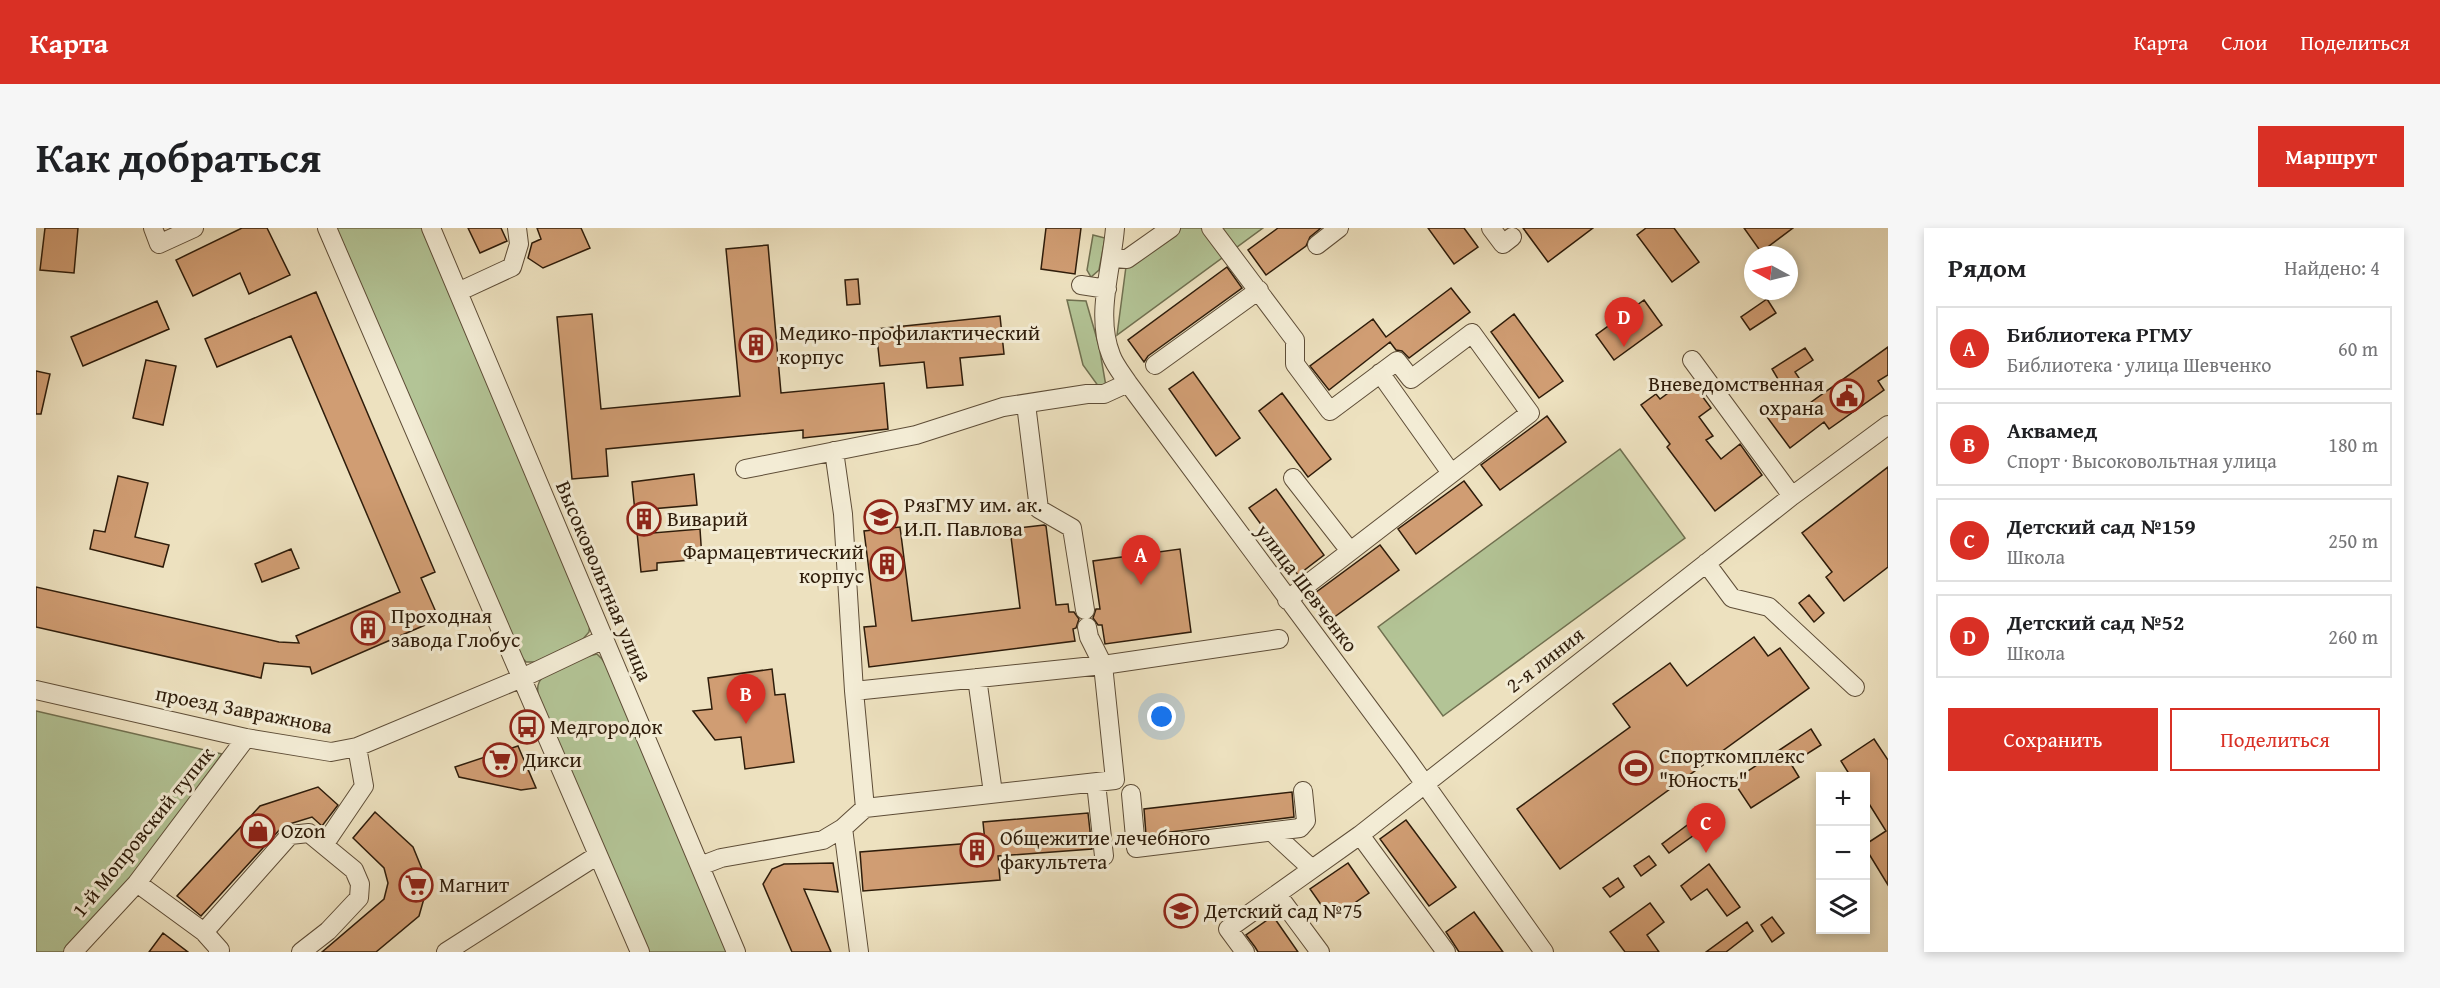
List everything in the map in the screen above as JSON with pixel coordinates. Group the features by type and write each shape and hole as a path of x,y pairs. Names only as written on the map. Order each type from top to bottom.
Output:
{"street":[{"path":"153,228 159,244 194,228"},
{"path":"327,228 640,952"},
{"name":"Высоковольтная улица","path":"431,228 736,952"},
{"path":"458,292 512,267 519,244 517,228"},
{"name":"улица Шевченко","path":"1115,228 1104,328 1111,355 1128,383 1407,759 1544,952"},
{"path":"1113,258 1127,259 1171,228"},
{"path":"1211,228 1295,340 1295,364 1330,411 1396,361 1411,379 1472,333 1530,413 1287,600"},
{"path":"1317,245 1340,228"},
{"path":"1491,228 1503,244 1512,237"},
{"path":"1081,285 1107,290"},
{"path":"1155,365 1258,290"},
{"path":"1692,360 1791,496"},
{"path":"1380,373 1452,473"},
{"path":"745,469 916,435 1003,407 1087,394 1104,394 1128,383"},
{"path":"700,866 721,858 823,840 843,828 865,808 1115,780 1103,665 1089,638 1072,528 1039,508 1026,404"},
{"name":"2-я линия","path":"1245,952 1228,929 1360,835 1791,496 1888,425"},
{"path":"834,451 843,514 865,808"},
{"path":"1293,478 1350,551"},
{"path":"1706,563 1732,598 1769,607 1855,687"},
{"name":"проезд Завражнова","path":"36,690 246,738 331,752 357,747 522,678 604,639"},
{"path":"855,691 1103,665 1279,639"},
{"path":"977,678 993,793"},
{"name":"1-й Мопровский тупик","path":"73,952 136,883 246,738"},
{"path":"324,845 364,786 357,747"},
{"path":"1096,783 1104,856"},
{"path":"1131,794 1136,848 1300,828 1306,821 1303,791"},
{"path":"843,828 859,952"},
{"path":"1272,832 1312,869"},
{"path":"204,932 290,835 309,834 354,870 360,884 359,898 328,931 301,952"},
{"path":"1360,835 1446,952"},
{"path":"446,952 598,855"},
{"path":"136,883 204,932 220,950 218,952"},
{"path":"1277,894 1320,952"}],"green space":[{"path":"335,228 423,228 590,623 589,632 583,639 536,662 526,662 519,654"},
{"path":"1171,228 1263,228 1117,335 1127,259"},
{"path":"1093,235 1105,238 1099,270 1091,277 1087,270"},
{"path":"1067,300 1086,301 1099,346 1107,392 1104,394 1083,365"},
{"path":"1620,449 1685,538 1443,716 1378,627"},
{"path":"597,654 609,670 731,952 648,952 538,697 539,683 546,675"},
{"path":"36,711 222,754 79,952 36,952"}],"building":[{"path":"45,228 78,228 74,273 40,270"},
{"path":"242,228 267,228 290,275 249,294 240,273 193,296 176,260"},
{"path":"468,228 501,228 507,241 480,253"},
{"path":"537,228 581,228 590,248 543,268 528,258 532,243 541,239"},
{"path":"1046,228 1081,228 1075,274 1041,269"},
{"path":"1278,228 1321,228 1310,237 1306,246 1266,275 1248,250"},
{"path":"1428,228 1464,228 1478,247 1454,264"},
{"path":"1523,228 1593,228 1548,262"},
{"path":"1646,228 1674,228 1699,262 1672,282 1637,235"},
{"path":"1744,228 1793,228 1769,246 1757,246"},
{"name":"Медико-профилактический корпус","path":"768,245 781,393 884,383 888,429 803,438 803,430 606,449 608,476 572,479 557,317 592,314 601,409 740,396 726,249"},
{"path":"1227,267 1242,288 1148,356 1144,362 1128,340"},
{"path":"858,279 860,304 847,305 845,280"},
{"path":"1451,288 1470,312 1409,358 1402,351 1396,350 1390,342 1329,390 1310,366 1373,319 1386,337"},
{"path":"316,292 435,572 421,578 439,619 312,674 310,667 264,663 261,678 36,627 36,587 279,642 299,643 296,636 400,592 291,336 217,367 205,339"},
{"path":"1644,300 1662,325 1614,360 1596,335"},
{"path":"1766,300 1776,313 1750,330 1741,317"},
{"path":"157,301 169,329 83,366 71,337"},
{"path":"1514,314 1563,381 1539,398 1491,332"},
{"path":"1000,316 1004,354 960,358 963,385 927,388 924,362 880,366 876,329"},
{"path":"1888,347 1888,375 1878,381 1884,390 1829,429 1824,422 1790,448 1767,417 1784,404 1793,415"},
{"path":"1805,348 1813,360 1795,372 1801,381 1785,391 1772,369"},
{"path":"146,360 176,366 163,425 133,418"},
{"path":"36,371 50,374 41,414 36,414"},
{"path":"1193,372 1240,438 1216,456 1169,389"},
{"path":"1691,381 1711,408 1699,417 1713,436 1706,440 1721,459 1740,444 1762,475 1715,511 1667,447 1670,444 1641,405 1656,394 1660,399 1675,388 1678,391"},
{"path":"1282,393 1331,459 1308,477 1259,411"},
{"path":"1547,416 1566,442 1500,490 1481,465"},
{"path":"1888,467 1888,567 1844,601 1826,577 1832,572 1802,533"},
{"name":"Виварий","path":"694,474 697,505 651,509 653,533 700,529 702,559 657,563 657,570 641,572 632,482"},
{"path":"118,476 148,483 135,537 169,545 163,567 90,549 94,530 105,532"},
{"path":"1464,481 1482,505 1416,554 1398,529"},
{"path":"1276,489 1324,555 1298,575 1249,508"},
{"name":"Фармацевтический корпус","path":"1046,526 1056,605 1068,604 1069,612 1074,612 1079,619 1076,628 1073,629 1075,641 869,667 864,627 876,626 864,531 900,527 912,621 1020,608 1010,529"},
{"path":"1380,545 1399,570 1333,618 1315,593"},
{"path":"291,549 299,568 262,582 255,564"},
{"path":"1180,549 1191,632 1105,644 1102,625 1098,625 1093,618 1096,609 1100,609 1093,561"},
{"path":"1809,595 1824,613 1814,622 1799,603"},
{"name":"Спорткомплекс \"Юность\"","path":"1754,637 1768,656 1780,648 1809,688 1560,869 1517,809 1630,727 1613,704 1670,663 1687,686"},
{"path":"772,669 775,695 785,694 794,762 745,769 741,737 715,740 693,711 712,709 708,678"},
{"path":"1811,729 1821,745 1791,764 1799,777 1751,808 1733,781"},
{"path":"1874,739 1888,760 1888,885 1870,856 1870,841 1886,831 1870,805 1870,772 1848,772 1841,761"},
{"name":"Дикси","path":"518,746 536,788 521,790 459,777 455,767"},
{"path":"318,787 338,805 322,826 312,817 283,826 201,916 177,896 260,806"},
{"path":"1292,792 1294,817 1146,835 1144,809"},
{"path":"375,812 413,847 422,869 425,895 419,916 376,952 322,952 384,899 388,883 384,868 353,838"},
{"name":"Общежитие лечебного факультета","path":"1088,813 1092,849 998,856 1000,880 863,891 860,852 985,842 983,822"},
{"path":"1406,820 1456,887 1429,906 1380,839"},
{"path":"1694,820 1701,830 1669,853 1662,844"},
{"path":"1649,856 1656,865 1641,876 1634,866"},
{"path":"833,863 838,892 804,889 831,952 792,952 763,884 772,869 784,864"},
{"path":"1348,863 1369,893 1331,919 1310,889"},
{"path":"1709,864 1740,907 1727,916 1707,889 1691,900 1681,886"},
{"path":"1618,878 1624,887 1610,897 1603,888"},
{"path":"1650,903 1664,922 1647,935 1659,952 1625,952 1610,932"},
{"path":"1474,912 1503,952 1459,952 1446,932"},
{"path":"1273,916 1298,952 1258,952 1246,935"},
{"path":"1772,917 1784,933 1772,942 1761,925"},
{"path":"1747,922 1753,931 1726,952 1706,952"},
{"path":"163,933 188,952 149,952"}],"place":[{"name":"Медико-профилактический корпус","path":"756,345"},
{"name":"Детский сад №52","path":"1624,347"},
{"name":"Вневедомственная охрана","path":"1847,396"},
{"name":"РязГМУ им. ак. И.П. Павлова","path":"881,517"},
{"name":"Виварий","path":"644,519"},
{"name":"Фармацевтический корпус","path":"887,564"},
{"name":"Библиотека РГМУ","path":"1141,585"},
{"name":"Проходная завода Глобус","path":"368,628"},
{"name":"Аквамед","path":"746,724"},
{"name":"Медгородок","path":"527,727"},
{"name":"Дикси","path":"500,760"},
{"name":"Спорткомплекс \"Юность\"","path":"1636,768"},
{"name":"Ozon","path":"258,831"},
{"name":"Общежитие лечебного факультета","path":"977,850"},
{"name":"Детский сад №159","path":"1706,853"},
{"name":"Магнит","path":"416,885"},
{"name":"Детский сад №75","path":"1181,911"}]}
